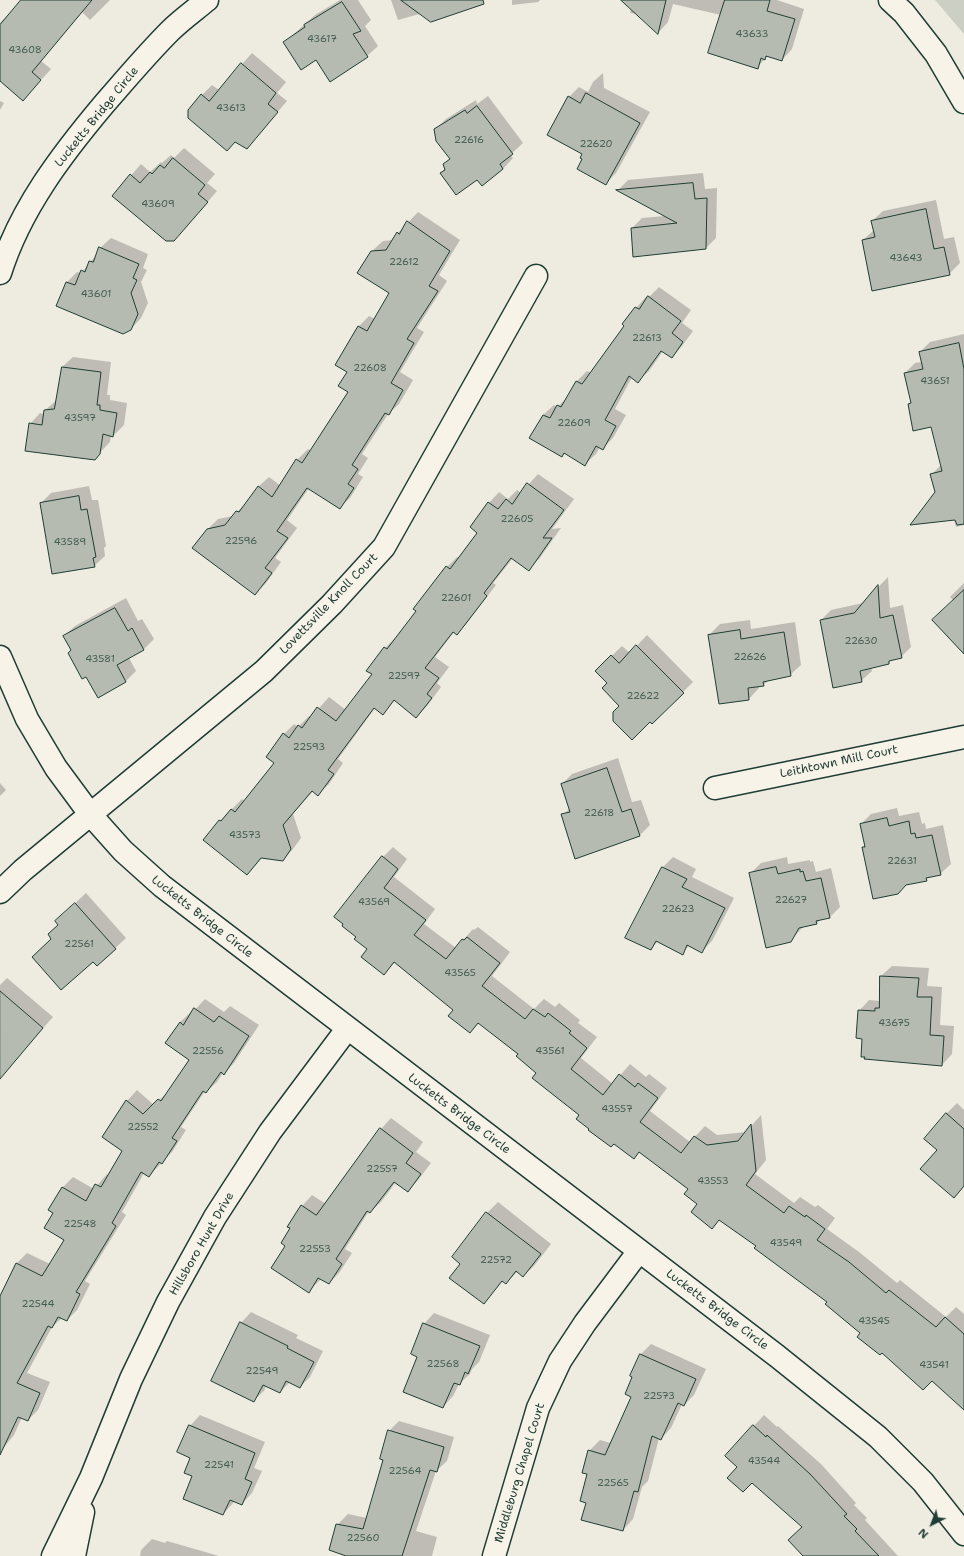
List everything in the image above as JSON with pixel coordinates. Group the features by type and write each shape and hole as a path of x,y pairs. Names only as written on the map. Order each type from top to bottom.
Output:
{"street":[{"name":"Lucketts Bridge Circle","path":"0,273 5,257 34,196 78,136 123,81 171,30 207,0"},
{"path":"890,0 904,13 936,54 964,102"},
{"name":"Lovettsville Knoll Court","path":"0,892 22,870 264,672 332,604 384,547 536,276"},
{"name":"Lucketts Bridge Circle","path":"0,657 27,719 56,768 90,814 123,851 162,886 776,1356 878,1437 923,1482 964,1534"},
{"name":"Leithtown Mill Court","path":"715,788 964,737"},
{"name":"Hillsboro Hunt Drive","path":"53,1556 91,1478 131,1379 168,1302 215,1217 270,1132 347,1029"},
{"name":"Middleburg Chapel Court","path":"494,1556 538,1408 560,1361 585,1323 639,1251"},
{"name":"Hillsboro Hunt Drive","path":"74,1556 91,1478"}],"shaded area":[{"path":"935,0 964,0 964,34"}],"building":[{"path":"21,0 92,0 32,72 41,80 23,101 0,81 0,25"},
{"path":"401,0 483,0 484,4 431,22"},
{"path":"621,0 666,0 658,34"},
{"path":"725,0 770,0 767,11 795,19 782,61 766,56 765,60 761,58 758,69 708,53"},
{"path":"342,2 361,31 353,34 368,57 330,82 316,60 301,70 283,42 305,27 304,25"},
{"path":"241,63 276,93 268,104 278,112 247,149 235,142 227,151 188,118 188,110 201,94 209,101"},
{"path":"586,93 640,123 606,185 577,169 582,159 580,158 582,154 547,135 568,96 580,103"},
{"path":"477,106 513,154 500,164 503,169 482,186 477,180 456,195 440,173 445,170 443,164 450,159 436,141 434,129 465,110 467,113"},
{"path":"173,158 205,185 198,194 208,202 174,241 166,241 112,196 130,174 140,183 150,172 152,174 160,165 164,168"},
{"path":"693,183 695,199 707,198 706,249 633,257 631,228 677,223 616,190"},
{"path":"926,209 934,249 944,247 950,275 872,291 862,240 875,237 871,221"},
{"path":"407,221 450,251 429,286 438,291 407,339 414,343 391,383 403,390 389,415 385,413 352,465 358,469 348,484 354,488 340,509 307,488 277,531 288,538 265,568 272,573 255,595 192,548 207,529 225,525 236,511 239,512 258,486 272,497 296,459 302,463 348,392 338,386 347,372 335,365 358,326 367,331 389,293 357,273 371,251 386,250 397,232 399,234"},
{"path":"99,247 139,264 133,278 137,280 131,293 138,314 131,330 123,334 56,306 66,282 75,285 81,270 85,272 89,261 93,262"},
{"path":"648,296 681,321 672,333 683,342 672,358 661,351 638,383 629,376 605,420 616,426 603,450 596,446 585,466 564,453 562,457 529,438 543,415 550,418 557,405 561,407 576,381 582,384 624,326 622,324 635,307 639,309"},
{"path":"959,343 964,369 964,524 957,525 955,520 910,525 935,492 930,474 942,471 931,427 913,431 908,404 911,403 904,373 923,369 919,352"},
{"path":"62,367 101,372 97,405 100,405 100,410 117,413 113,437 103,434 100,454 95,460 25,451 29,423 42,425 44,410 54,409"},
{"path":"527,483 564,510 543,538 552,538 529,571 511,558 484,593 487,596 457,635 453,632 425,668 439,678 427,694 432,698 416,718 394,700 383,715 374,708 328,770 334,774 318,796 312,791 283,825 291,849 283,861 261,858 247,875 203,840 219,820 221,821 231,809 235,812 274,763 266,757 283,733 289,738 298,725 302,728 317,707 336,721 372,674 366,671 384,647 387,649 416,611 413,609 446,566 450,569 477,533 470,527 488,502 498,509 506,499 512,504"},
{"path":"79,496 81,510 87,509 96,557 93,558 95,567 52,574 40,503"},
{"path":"878,585 880,618 893,615 902,658 889,661 889,664 860,671 862,682 833,688 820,620 854,613"},
{"path":"964,590 964,654 932,620"},
{"path":"115,608 128,631 132,628 144,650 117,665 126,682 98,698 86,677 82,679 68,653 71,650 63,636"},
{"path":"740,630 741,639 784,632 791,676 763,682 764,686 748,688 749,700 719,704 708,635"},
{"path":"636,645 684,693 652,724 650,722 632,740 613,721 613,712 619,706 602,688 607,683 595,671 611,655 619,663"},
{"path":"607,768 622,812 631,809 640,836 575,859 561,814 570,812 561,784"},
{"path":"887,818 889,826 909,821 911,834 915,833 916,838 932,835 941,875 926,878 927,881 906,885 898,894 873,899 862,847 865,847 860,824"},
{"path":"382,856 398,869 384,888 426,920 414,935 446,959 462,939 464,940 467,937 500,963 482,986 525,1019 533,1009 545,1017 548,1013 571,1031 569,1033 587,1048 571,1069 603,1095 619,1074 635,1087 638,1083 658,1098 640,1122 681,1153 694,1136 707,1145 738,1141 751,1124 756,1171 746,1185 784,1213 789,1206 805,1217 806,1215 825,1229 817,1240 849,1262 886,1293 889,1290 936,1327 945,1317 964,1334 964,1410 932,1381 923,1390 882,1353 880,1355 857,1337 860,1333 825,1304 827,1302 754,1248 756,1246 719,1220 712,1229 691,1212 697,1204 684,1194 688,1189 639,1152 634,1159 614,1144 611,1147 588,1130 589,1129 576,1119 579,1115 532,1078 536,1073 516,1056 518,1054 478,1023 470,1033 448,1016 453,1010 394,962 384,975 361,957 367,949 354,939 356,937 342,926 343,924 334,917"},
{"path":"662,867 687,879 682,887 725,908 702,953 687,945 683,955 656,941 651,950 625,938"},
{"path":"776,867 778,874 800,869 800,872 803,871 806,881 821,878 830,918 816,921 817,924 799,928 791,942 766,948 749,873"},
{"path":"75,903 116,949 97,966 93,962 61,990 32,957 51,939 48,934 58,925 55,921"},
{"path":"880,976 919,978 917,997 932,997 930,1035 944,1036 942,1066 864,1059 865,1057 861,1057 862,1039 856,1038 858,1010 875,1011 875,1008 879,1008"},
{"path":"0,991 43,1028 0,1079"},
{"path":"194,1008 214,1022 219,1016 249,1036 224,1075 221,1072 206,1093 203,1091 172,1138 177,1141 162,1164 159,1162 149,1177 141,1172 112,1223 116,1226 76,1292 80,1294 67,1321 58,1317 52,1328 48,1326 17,1383 40,1393 28,1421 18,1417 0,1455 0,1296 16,1263 42,1276 64,1240 44,1228 53,1213 48,1210 62,1187 86,1201 95,1184 101,1187 122,1151 102,1137 126,1100 143,1114 158,1099 161,1101 189,1060 165,1043 180,1022 183,1025"},
{"path":"946,1113 964,1129 964,1186 954,1198 920,1169 937,1150 924,1139"},
{"path":"380,1128 413,1153 406,1163 421,1174 408,1192 394,1182 370,1213 367,1211 336,1259 342,1264 329,1284 318,1278 309,1293 271,1268 285,1246 281,1243 290,1228 287,1227 301,1205 316,1215"},
{"path":"486,1212 541,1254 523,1277 516,1271 506,1284 502,1281 484,1304 449,1278 460,1264 452,1257"},
{"path":"240,1322 288,1346 287,1348 314,1362 300,1388 286,1381 280,1393 263,1385 254,1402 211,1381"},
{"path":"423,1323 480,1346 468,1374 465,1372 460,1385 454,1383 443,1408 403,1392 417,1357 411,1354"},
{"path":"640,1354 696,1379 684,1406 678,1403 661,1440 652,1436 638,1492 634,1491 623,1531 581,1520 586,1503 580,1501 587,1474 582,1473 588,1450 605,1455 631,1397 625,1394 632,1377 630,1376"},
{"path":"189,1425 255,1453 245,1479 252,1482 242,1505 230,1500 223,1515 183,1499 192,1476 184,1473 190,1458 177,1452"},
{"path":"753,1425 766,1437 767,1435 810,1474 847,1514 844,1516 857,1529 855,1531 879,1556 803,1556 788,1540 802,1527 752,1483 743,1492 727,1478 737,1467 725,1456"},
{"path":"388,1430 444,1447 437,1472 430,1470 402,1556 346,1556 329,1550 336,1524 363,1529 383,1460 380,1459"}]}
